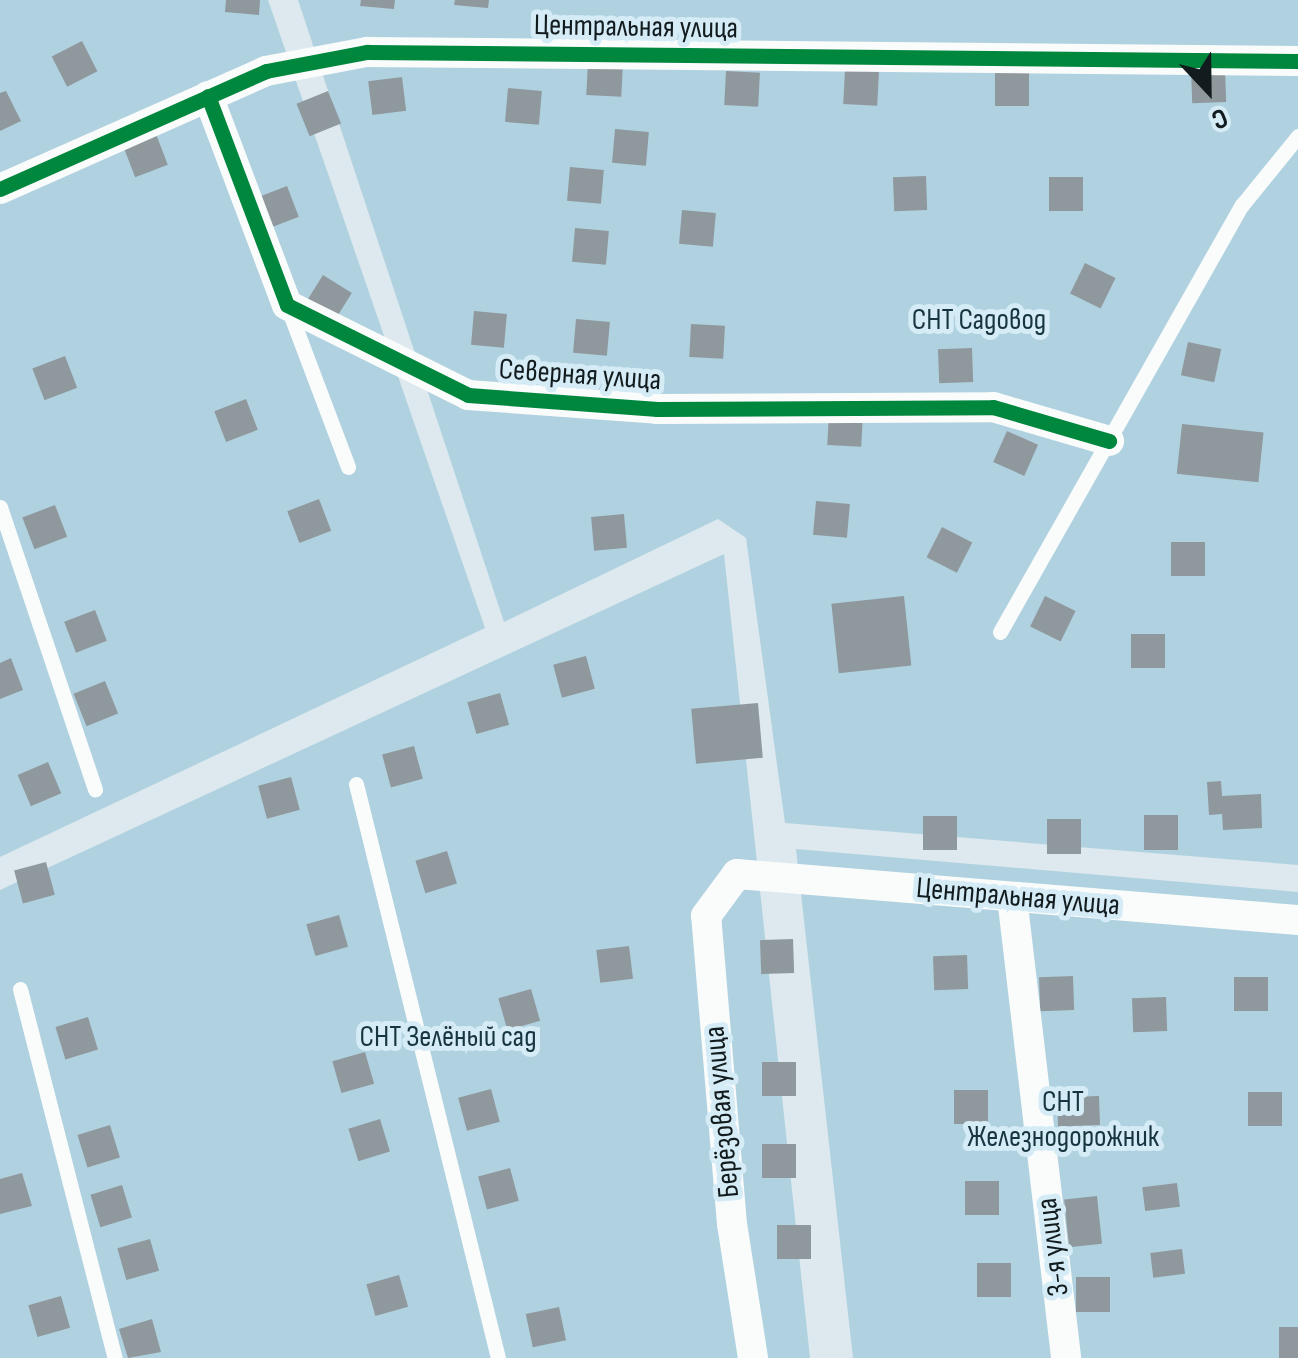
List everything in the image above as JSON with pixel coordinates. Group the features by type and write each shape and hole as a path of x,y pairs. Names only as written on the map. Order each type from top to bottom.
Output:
{"street":[{"name":"Центральная улица","path":"0,189 266,71 367,52 1298,61"},
{"path":"208,96 287,304"},
{"name":"Северная улица","path":"287,304 468,395 657,409 994,407 1108,441"},
{"name":"Центральная улица","path":"737,874 1298,920"},
{"name":"Берёзовая улица","path":"737,874 706,916 732,1224 753,1358"},
{"name":"3-я улица","path":"1012,897 1066,1358"}],"lane":[{"path":"1000,632 1242,205 1298,136"},
{"path":"287,304 348,468"},
{"path":"0,507 95,789"},
{"path":"356,784 498,1358"},
{"path":"20,990 115,1358"}],"green space":[{"path":"0,0 268,0 485,628 0,857"},
{"name":"СНТ Садовод","path":"298,0 1298,0 1298,865 785,823 746,538 718,519 504,622"},
{"name":"СНТ Зелёный сад","path":"724,554 810,1358 0,1358 0,890"},
{"name":"СНТ Железнодорожник","path":"796,849 1298,892 1298,1358 853,1358"}],"building":[{"path":"226,0 260,0 259,15 225,12"},
{"path":"361,0 395,0 394,9 360,6"},
{"path":"455,0 489,0 488,8 454,5"},
{"path":"82,41 97,71 67,87 52,56"},
{"path":"588,62 623,64 621,97 586,95"},
{"path":"1225,68 1226,102 1192,103 1191,69"},
{"path":"845,70 879,72 877,106 843,104"},
{"path":"726,71 760,73 758,107 724,105"},
{"path":"995,72 1029,72 1029,106 995,106"},
{"path":"402,77 406,111 372,115 368,81"},
{"path":"508,88 542,91 539,125 505,122"},
{"path":"6,91 21,121 0,131 0,93"},
{"path":"328,91 341,123 310,136 296,104"},
{"path":"615,129 649,132 646,166 612,163"},
{"path":"156,134 168,165 135,177 123,147"},
{"path":"570,167 604,170 601,204 567,201"},
{"path":"926,176 927,210 894,211 893,177"},
{"path":"1049,177 1083,177 1083,211 1049,211"},
{"path":"287,186 299,217 267,229 255,198"},
{"path":"682,210 716,213 713,247 679,244"},
{"path":"575,228 609,231 606,265 572,262"},
{"path":"1085,263 1116,278 1101,308 1070,294"},
{"path":"323,275 352,293 334,322 305,304"},
{"path":"474,311 507,314 504,348 471,345"},
{"path":"576,319 610,322 607,356 573,353"},
{"path":"691,324 725,326 723,359 689,357"},
{"path":"1188,342 1221,349 1214,382 1181,375"},
{"path":"972,348 973,382 939,383 938,349"},
{"path":"65,356 77,388 45,400 32,369"},
{"path":"246,399 258,430 226,442 214,411"},
{"path":"829,412 863,414 861,447 827,445"},
{"path":"1182,424 1264,433 1258,482 1177,474"},
{"path":"1007,431 1038,445 1024,476 993,462"},
{"path":"319,499 331,531 299,543 287,511"},
{"path":"816,501 850,504 847,538 813,535"},
{"path":"55,505 67,537 35,549 22,518"},
{"path":"624,514 627,548 594,551 591,517"},
{"path":"942,527 972,542 957,573 927,557"},
{"path":"1171,542 1205,542 1205,576 1171,576"},
{"path":"904,596 911,666 839,673 831,604"},
{"path":"1045,596 1076,611 1061,641 1030,627"},
{"path":"95,610 107,641 76,653 64,622"},
{"path":"1131,634 1165,634 1165,668 1131,668"},
{"path":"586,656 595,689 562,698 553,665"},
{"path":"11,658 23,690 0,699 0,663"},
{"path":"105,681 118,713 87,726 73,694"},
{"path":"500,693 509,725 476,734 467,702"},
{"path":"758,703 763,758 696,764 691,709"},
{"path":"414,746 423,779 391,787 382,755"},
{"path":"48,762 61,793 31,806 18,775"},
{"path":"291,777 300,810 267,819 258,786"},
{"path":"1221,781 1222,796 1261,794 1262,828 1223,830 1222,814 1209,815 1207,782"},
{"path":"1144,815 1178,815 1178,850 1144,850"},
{"path":"923,816 957,816 957,850 923,850"},
{"path":"1047,819 1081,819 1081,854 1047,854"},
{"path":"447,851 457,884 425,893 415,861"},
{"path":"46,862 55,895 23,903 14,871"},
{"path":"339,915 348,947 315,956 306,924"},
{"path":"793,939 794,973 761,974 760,940"},
{"path":"629,946 633,979 600,983 596,950"},
{"path":"967,955 968,989 934,990 933,956"},
{"path":"1073,976 1074,1010 1040,1011 1039,977"},
{"path":"1234,977 1268,977 1268,1011 1234,1011"},
{"path":"531,989 540,1021 507,1030 498,998"},
{"path":"1166,997 1167,1031 1133,1032 1132,998"},
{"path":"88,1017 98,1050 65,1059 55,1027"},
{"path":"365,1052 374,1084 341,1093 332,1061"},
{"path":"762,1062 796,1062 796,1096 762,1096"},
{"path":"491,1089 500,1122 467,1131 458,1098"},
{"path":"954,1090 988,1090 988,1124 954,1124"},
{"path":"1248,1092 1282,1092 1282,1126 1248,1126"},
{"path":"1099,1096 1100,1125 1058,1126 1057,1097"},
{"path":"380,1119 390,1152 358,1161 348,1129"},
{"path":"110,1125 120,1158 87,1167 77,1135"},
{"path":"762,1144 796,1144 796,1178 762,1178"},
{"path":"510,1168 519,1201 487,1209 478,1177"},
{"path":"22,1173 32,1206 0,1214 0,1179"},
{"path":"965,1181 999,1181 999,1215 965,1215"},
{"path":"1177,1183 1180,1207 1145,1211 1142,1187"},
{"path":"122,1185 132,1218 100,1227 90,1195"},
{"path":"1097,1196 1102,1244 1069,1247 1064,1199"},
{"path":"777,1225 811,1225 811,1259 777,1259"},
{"path":"150,1239 159,1271 126,1280 117,1248"},
{"path":"1182,1249 1185,1274 1153,1278 1150,1253"},
{"path":"977,1263 1011,1263 1011,1297 977,1297"},
{"path":"399,1275 408,1307 375,1316 366,1284"},
{"path":"1076,1277 1110,1277 1110,1312 1076,1312"},
{"path":"61,1296 70,1328 37,1337 28,1305"},
{"path":"559,1307 566,1340 533,1347 526,1314"},
{"path":"152,1319 161,1352 128,1358 119,1329"},
{"path":"1279,1327 1298,1327 1298,1358 1279,1358"}],"cycle path":[{"path":"0,189 266,71 367,52 1298,61"},
{"path":"208,96 287,305 468,395 657,409 993,407 1109,441"}]}
